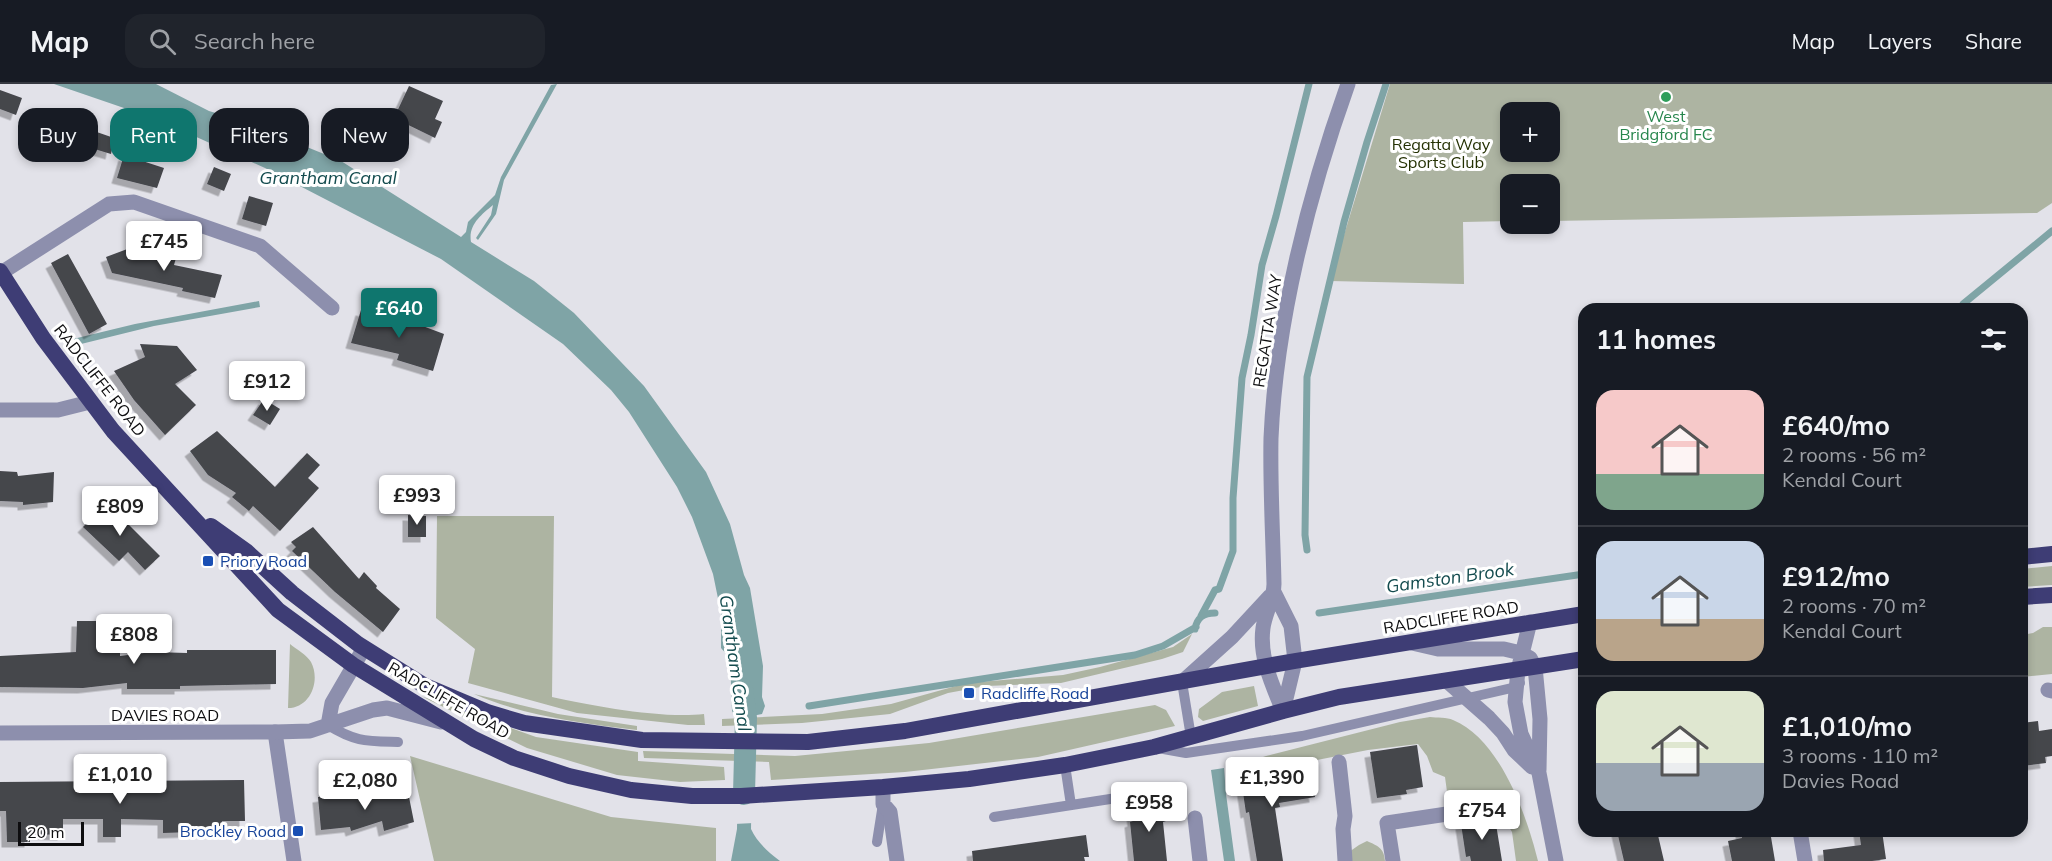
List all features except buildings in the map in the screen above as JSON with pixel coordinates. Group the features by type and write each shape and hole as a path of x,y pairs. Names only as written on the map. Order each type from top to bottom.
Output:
{"highway":[{"name":"RADCLIFFE ROAD","path":"1,272 43,338 113,431 278,610 353,665 447,724 514,758 569,776 631,790 692,796 741,796 883,787 969,778 1065,765 1154,747 1339,697 1447,681 1519,661 1535,667 1578,660"},
{"name":"RADCLIFFE ROAD","path":"181,504 246,551 292,593 364,648 425,686 486,712 524,723 642,740 808,742 905,731 1295,661 1578,615"},
{"path":"2028,556 2052,554"},
{"path":"2028,596 2052,594"}],"street":[{"name":"REGATTA WAY","path":"1283,711 1265,667 1263,627 1274,592 1271,438 1283,332 1295,264 1348,84"},
{"path":"1,272 109,204 134,202 260,246 332,308"},
{"path":"0,410 58,410 90,402"},
{"name":"REGATTA WAY","path":"1274,592 1291,626 1295,661 1283,711"},
{"path":"1182,682 1232,637 1274,592"},
{"path":"1530,622 1519,661 1515,702 1521,734 1539,773 1556,861"},
{"path":"1408,642 1438,650 1504,649 1519,661"},
{"path":"328,725 332,703 364,648"},
{"path":"1535,667 1541,734 1539,773"},
{"path":"1447,681 1503,733 1514,750 1539,773"},
{"name":"DAVIES ROAD","path":"0,733 310,731 373,710 387,708 447,724"},
{"path":"274,732 294,861"},
{"path":"1339,762 1346,816 1343,829 1345,861"},
{"path":"883,787 883,804 890,813 897,861"},
{"path":"1393,861 1387,823 1447,814"},
{"path":"1195,818 1200,861"},
{"path":"1801,837 1805,861"}],"lane":[{"path":"1516,687 1535,667"},
{"path":"1182,682 1191,737"},
{"name":"RADCLIFFE ROAD","path":"1154,747 1186,753 1302,736 1468,700 1516,687"},
{"path":"328,725 357,740 399,742"},
{"path":"1065,765 1071,805"},
{"path":"994,817 1124,797"},
{"path":"877,842 883,804"}],"green space":[{"name":"Regatta Way Sports Club","path":"1390,84 2052,84 2052,203 2037,213 1560,221 1560,174 1500,174 1500,221 1463,222 1464,284 1330,281"},
{"path":"437,516 554,516 552,697 607,708 649,713 704,714 705,725 577,713 468,683 475,649 436,618"},
{"path":"2052,566 2052,585 2028,587 2028,568"},
{"path":"2043,627 2052,627 2052,674 2028,676 2028,634"},
{"path":"1192,634 1183,652 1061,683 986,686 948,693 890,714 802,723 722,726 722,719 822,714 891,704 967,683 1063,675 1173,647"},
{"path":"290,644 309,659 315,677 312,692 308,698 296,707 288,708"},
{"path":"1254,686 1258,706 1203,721 1198,717 1199,709 1222,692"},
{"path":"474,694 558,714 637,726 637,730 533,713"},
{"path":"421,696 536,737 638,752 638,761 724,767 725,780 680,782 617,775 527,748"},
{"path":"1155,705 1166,710 1175,726 1038,757 905,772 771,780 769,762 644,758 643,751 795,756 929,743"},
{"path":"1430,717 1451,719 1470,730 1498,761 1519,802 1538,861 1516,861 1512,832 1503,817 1460,810 1448,799 1445,777 1433,772 1427,756 1418,744 1368,750 1256,772 1253,767 1254,760 1266,756 1400,722"},
{"path":"410,756 611,817 716,828 716,861 434,861"},
{"path":"1367,841 1380,848 1385,861 1349,861 1349,852"}],"water":[{"name":"Grantham Canal","path":"54,84 156,84 209,111 209,143 197,137 197,108 124,108"},
{"name":"Grantham Canal","path":"557,84 504,180 496,214 478,240 476,238 491,215 493,205 480,217 471,230 471,242 534,281 574,313 644,386 706,472 730,524 744,575 750,588 763,666 762,697 765,706 762,714 737,719 732,711 730,658 721,648 721,613 713,574 692,517 677,487 629,412 611,390 563,344 441,259 252,162 309,162 309,148 321,153 321,162 343,162 461,237 466,232 468,222 495,195 501,177 551,85"},
{"path":"259,301 260,307 154,326 77,345 73,339 135,324"},
{"name":"Grantham Canal","path":"738,765 752,766 751,829 763,846 780,861 731,861 737,829"},
{"path":"1224,768 1235,861 1224,861 1211,770"}],"pier":[{"path":"735,782 755,782 754,823 734,824"}],"waterway":[{"path":"1201,616 1215,590 1219,589 1233,551 1233,498 1242,378 1262,265 1309,84"},
{"path":"1307,550 1305,535 1307,377 1344,222 1386,84"},
{"name":"Gamston Brook","path":"1964,303 2052,231"},
{"name":"Gamston Brook","path":"1319,613 1578,575"},
{"name":"Gamston Brook","path":"1195,629 1201,617 1215,613"},
{"path":"809,706 1135,655 1163,646 1196,627"},
{"name":"Grantham Canal","path":"742,689 746,718 744,794"}],"place":[{"name":"West Bridgford FC","path":"1666,97"},
{"name":"Priory Road","path":"208,561"},
{"name":"Radcliffe Road","path":"969,693"},
{"name":"Brockley Road","path":"298,831"}]}
